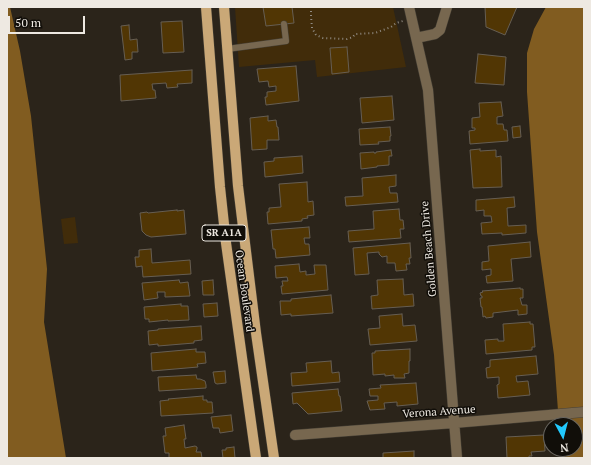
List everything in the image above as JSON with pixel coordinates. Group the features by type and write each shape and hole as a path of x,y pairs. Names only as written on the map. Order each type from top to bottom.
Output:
{"main road":[{"name":"Ocean Boulevard","path":"206,7 220,187 226,243 256,458"},
{"name":"Ocean Boulevard","path":"224,7 238,186 274,458"},
{"path":"253,438 270,436"}],"street":[{"name":"Golden Beach Drive","path":"409,7 428,90 457,458"},
{"path":"416,38 435,34 440,30 447,7"},
{"name":"Verona Avenue","path":"295,434 454,424 584,412"}],"lane":[{"path":"227,49 286,41 284,24"}],"path":[{"path":"311,7 310,16 312,28 316,35 323,38 353,38 355,34 375,33 391,27 396,23 412,19"}],"shaded area":[{"path":"7,7 10,7 20,51 31,116 47,269 44,322 66,458 7,458"},
{"path":"235,7 393,7 406,67 317,77 315,60 239,67"},
{"path":"546,7 584,7 584,458 562,458 583,457 583,417 558,417 554,355 537,232 527,92 527,53 534,29"},
{"path":"75,217 78,243 64,244 61,219"}],"building":[{"path":"263,7 292,7 294,23 266,26"},
{"path":"485,7 517,7 505,35 486,27"},
{"path":"182,21 184,52 163,53 161,22"},
{"path":"129,25 130,40 137,39 138,52 132,52 132,59 125,60 121,26"},
{"path":"347,47 349,72 332,74 330,48"},
{"path":"478,54 506,57 504,85 475,83"},
{"path":"296,66 299,101 266,105 265,97 267,97 267,92 276,91 276,86 269,87 268,81 259,82 257,69"},
{"path":"192,70 192,83 177,84 178,87 167,88 166,83 152,84 153,90 155,90 156,98 121,101 120,75"},
{"path":"392,96 394,120 362,123 360,98"},
{"path":"501,102 503,116 497,117 497,124 503,124 504,130 507,130 508,141 470,144 469,131 475,130 475,128 472,128 472,118 480,117 479,103"},
{"path":"268,116 268,121 276,120 279,140 267,140 267,149 252,150 250,118"},
{"path":"520,126 521,137 513,138 512,127"},
{"path":"390,127 390,141 378,142 379,144 360,145 359,129"},
{"path":"480,149 480,151 496,150 496,157 501,156 502,187 473,188 470,150"},
{"path":"391,150 392,156 389,156 389,165 361,169 360,153 376,153"},
{"path":"302,156 303,173 265,177 264,162 274,161 274,158"},
{"path":"396,175 396,186 389,187 390,193 397,193 398,202 346,206 345,197 363,196 362,178"},
{"path":"307,182 308,202 313,201 314,215 307,216 308,218 302,219 302,221 268,224 267,212 269,212 269,208 281,207 279,184"},
{"path":"514,197 515,207 507,208 508,226 526,225 526,233 502,235 502,233 482,234 481,223 492,222 491,216 484,216 484,210 476,211 476,200"},
{"path":"399,209 400,220 403,220 404,229 400,229 401,238 349,242 348,231 374,229 373,211"},
{"path":"184,210 186,234 151,237 142,231 140,213"},
{"path":"309,227 310,238 304,238 305,244 309,244 310,255 276,258 275,249 273,249 271,230"},
{"path":"530,242 531,257 511,259 513,281 487,283 486,276 491,275 491,269 482,270 482,262 489,261 488,246"},
{"path":"410,243 411,258 409,258 410,264 406,264 407,270 396,271 395,263 387,263 387,256 382,257 379,252 367,253 369,274 355,275 353,248"},
{"path":"151,249 152,263 190,260 191,274 143,277 142,266 136,267 135,257 139,257 139,250"},
{"path":"299,264 300,272 306,271 306,275 315,274 314,265 326,265 328,290 282,294 282,281 288,281 287,277 276,278 275,266"},
{"path":"403,279 404,295 413,294 414,306 372,309 371,296 378,295 377,280"},
{"path":"179,280 180,283 188,282 190,296 165,297 165,292 157,292 158,298 144,300 142,283"},
{"path":"213,280 214,295 203,295 202,281"},
{"path":"523,289 523,298 520,298 522,305 527,305 527,314 518,315 518,310 493,313 493,317 483,317 480,298 482,298 480,293 483,292 482,291"},
{"path":"331,295 333,313 291,316 291,314 281,315 280,301 291,301 291,299"},
{"path":"217,303 218,316 204,317 203,304"},
{"path":"181,304 181,306 188,306 189,320 149,322 149,319 145,319 144,307"},
{"path":"402,314 403,326 415,325 417,341 370,345 368,329 380,328 379,316"},
{"path":"530,322 530,324 533,324 535,347 532,347 532,350 486,354 485,340 498,339 498,341 504,341 503,324"},
{"path":"201,326 202,340 194,341 194,343 158,346 158,344 149,345 148,331"},
{"path":"196,349 196,352 205,352 206,363 197,364 198,367 152,371 151,353"},
{"path":"410,349 409,373 404,374 405,378 394,378 394,375 385,376 385,374 373,375 372,353 375,353 375,351"},
{"path":"536,356 538,374 516,376 517,382 528,381 530,395 498,398 497,385 499,384 499,377 487,378 486,368 490,367 490,360"},
{"path":"331,361 332,373 339,372 340,382 292,386 291,373 307,372 306,363"},
{"path":"225,371 226,383 215,383 213,372"},
{"path":"196,375 197,379 205,381 206,388 159,391 158,377"},
{"path":"416,383 418,404 397,406 397,402 384,403 385,409 370,410 367,401 378,400 378,396 370,396 369,389 381,388 380,385"},
{"path":"338,389 342,411 308,414 297,403 293,404 292,393"},
{"path":"203,396 203,400 212,402 213,413 161,416 160,401"},
{"path":"231,415 233,431 220,433 219,428 213,428 211,417"},
{"path":"184,425 186,439 184,439 185,448 197,447 196,452 201,452 202,458 169,458 169,453 165,453 163,436 166,436 165,428"},
{"path":"543,435 543,451 531,452 532,456 529,456 529,458 507,458 506,437"},
{"path":"234,447 235,458 223,458 222,450"},
{"path":"414,451 414,458 383,458 383,453"}]}
